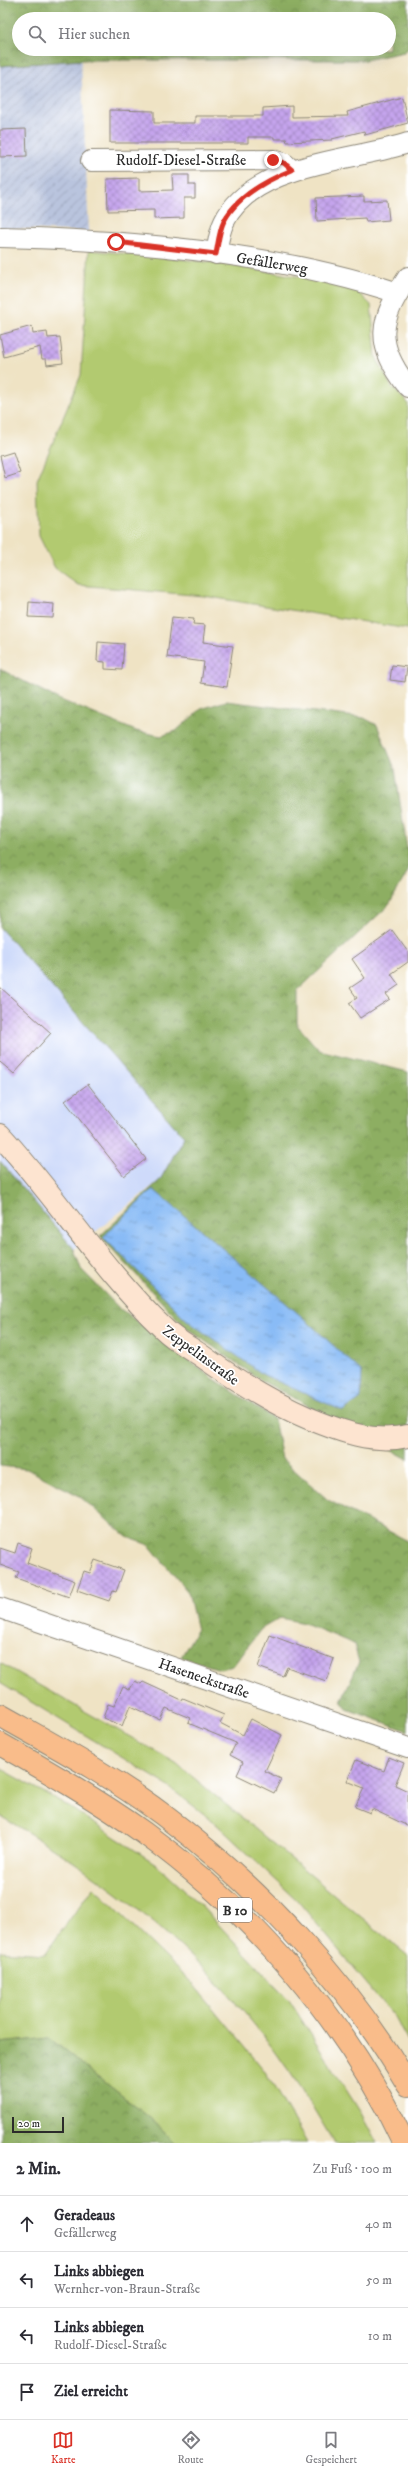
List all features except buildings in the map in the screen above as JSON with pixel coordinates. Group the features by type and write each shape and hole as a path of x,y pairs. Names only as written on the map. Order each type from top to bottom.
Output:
{"highway":[{"name":"B 10","path":"0,1715 92,1767 162,1813 208,1851 252,1891 338,1986 371,2028 408,2085"},
{"name":"B 10","path":"0,1744 78,1788 144,1833 191,1870 236,1911 278,1956 323,2010 349,2046 404,2143"}],"street":[{"path":"216,254 224,222 233,208 261,185 292,170 408,143"},
{"name":"Rudolf-Diesel-Straße","path":"91,160 273,160 284,163 292,170"},
{"name":"Gefällerweg","path":"0,237 116,242 216,254 403,285"},
{"path":"403,285 384,332 385,349 394,369 408,387"},
{"name":"Zeppelinstraße","path":"0,1135 108,1267 165,1330 242,1385 290,1411 334,1429 365,1437 398,1438 408,1436"},
{"name":"Haseneckstraße","path":"0,1608 408,1748"}],"shaded area":[{"path":"81,60 89,232 0,228 0,66"},
{"path":"0,928 184,1137 160,1180 74,1249 0,1161"}],"green space":[{"path":"0,0 408,0 408,49 404,52 396,54 396,12 12,12 12,56 384,56 365,60 81,60 0,66"},
{"path":"89,250 217,263 313,279 355,289 371,305 376,357 391,386 408,403 408,629 204,596 78,585 55,568 39,536 37,480 81,375"},
{"path":"0,669 58,699 136,731 161,736 176,731 201,709 226,701 364,718 377,725 395,769 408,855 408,871 389,905 297,991 297,1025 319,1050 408,1072 408,1459 262,1381 185,1327 100,1236 160,1180 184,1137 0,928"},
{"path":"0,1161 74,1249 81,1269 119,1308 207,1374 274,1419 282,1459 328,1500 408,1541 408,1731 347,1709 341,1701 359,1662 354,1644 304,1623 280,1618 261,1629 233,1666 220,1669 181,1657 197,1630 188,1592 149,1545 127,1537 78,1495 27,1469 0,1466"},
{"path":"0,1663 176,1763 408,1956 408,2041 395,2018 297,1900 212,1820 162,1782 0,1683"},
{"path":"0,1768 63,1803 156,1864 201,1906 289,2000 361,2113 377,2143 334,2143 289,2071 260,2032 229,1995 195,1960 159,1927 82,1868 42,1841 0,1816"},
{"path":"93,1887 193,1984 264,2070 307,2143 176,2143 150,2118 49,2038 0,2043 0,1951 45,1954"},
{"path":"49,2038 150,2118 176,2143 0,2143 0,2043"}],"water":[{"path":"153,1189 301,1316 362,1372 361,1398 343,1411 264,1375 188,1321 103,1237"}],"route":[{"path":"116,242 216,254 219,235 224,222 233,208 261,185 292,170 284,163 273,160"}]}
